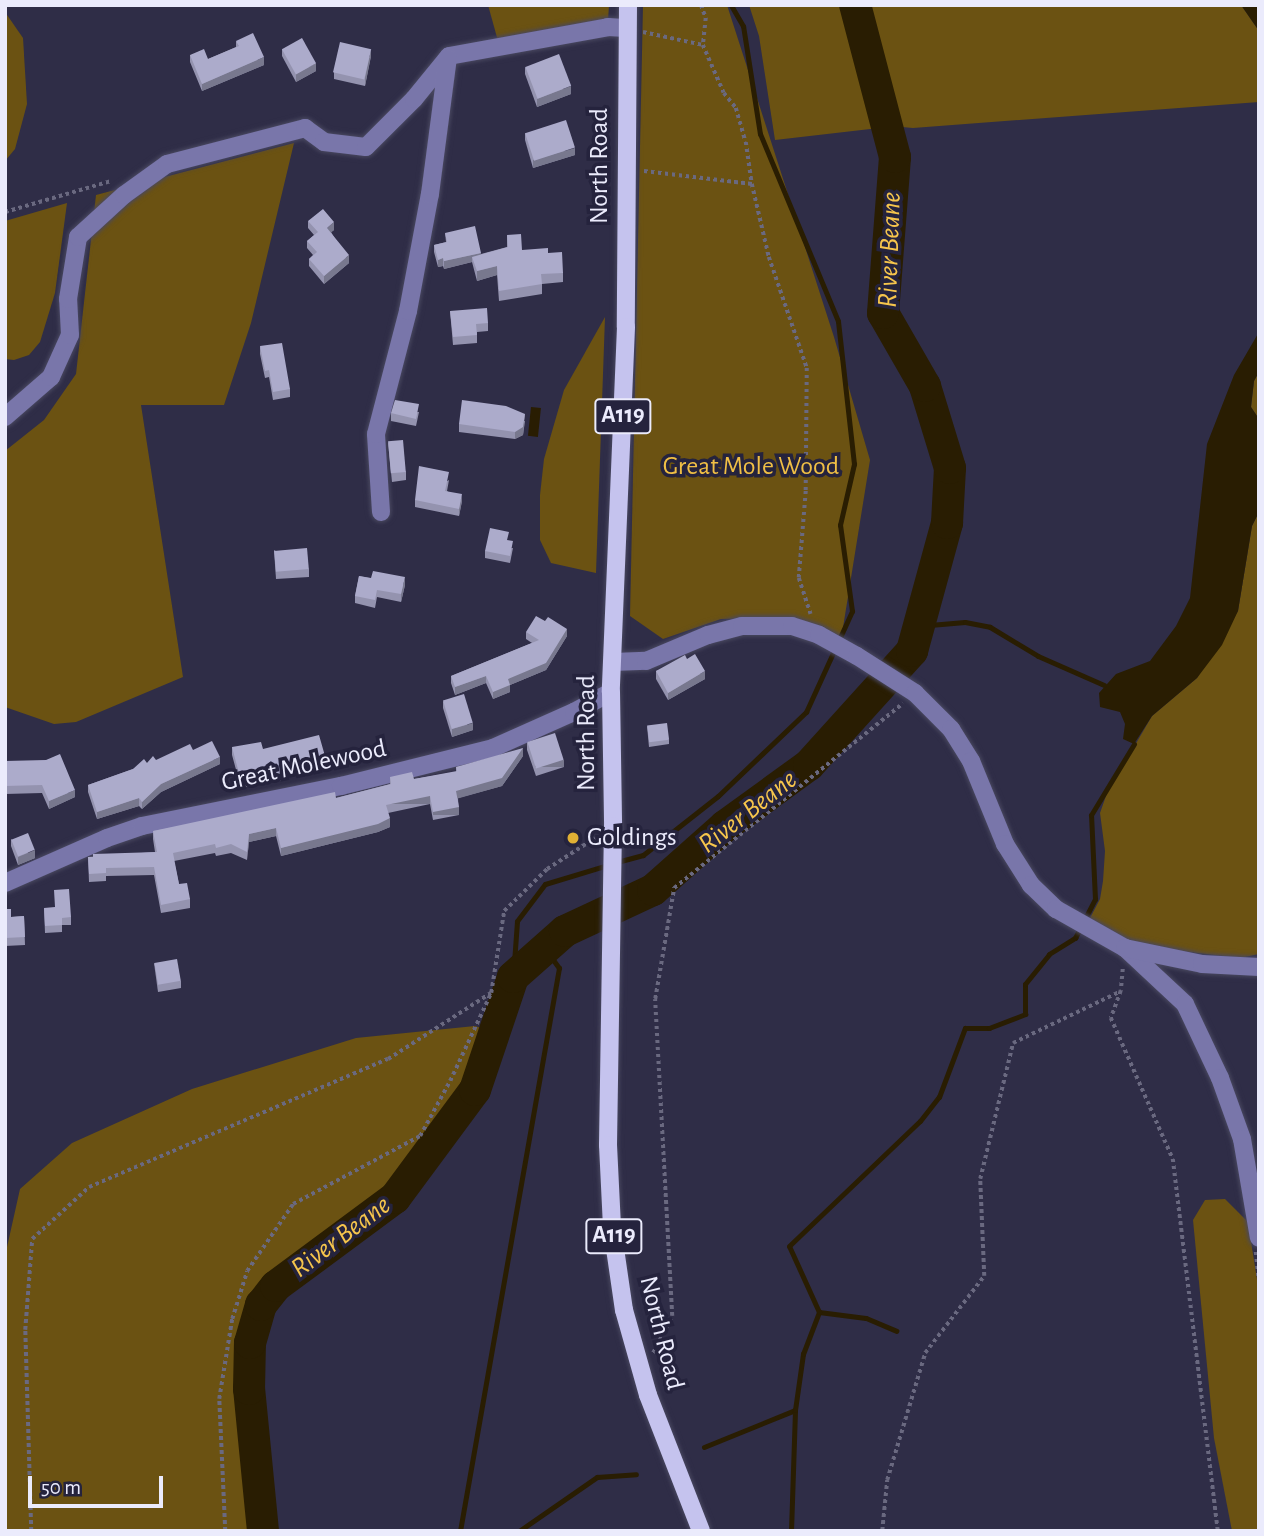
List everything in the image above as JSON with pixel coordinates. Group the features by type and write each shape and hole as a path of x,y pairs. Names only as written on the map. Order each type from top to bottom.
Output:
{"main road":[{"name":"North Road","path":"628,5 625,28 628,170 621,508 611,692 613,863 608,1145 612,1228 624,1310 648,1395 701,1531"}],"street":[{"path":"5,417 51,377 70,335 68,299 78,237 124,195 167,164 305,128 324,142 366,147 414,99 449,56 608,27 625,28"},
{"path":"381,512 376,435 418,258 449,56"},
{"path":"613,662 646,661 708,635 742,626 792,626 822,637 912,691 951,729 971,761 1005,844 1031,885 1056,909 1125,948 1202,964 1259,967"},
{"name":"Great Molewood","path":"5,883 107,838 142,826 329,789 493,748 574,712 611,692"},
{"path":"1125,948 1185,1004 1204,1040 1242,1139 1259,1238"}],"path":[{"path":"701,5 706,18 702,45 724,93 736,108 746,142 752,184 769,257 807,368 806,491 799,578 822,637"},
{"path":"625,28 702,45"},
{"path":"628,170 752,184"},
{"path":"5,212 69,194"},
{"path":"652,1356 672,1317 655,999 674,888 912,691"},
{"path":"225,1531 219,1399 232,1320 247,1271 293,1204 420,1136 450,1081 491,993 504,911 547,869 613,826"},
{"path":"1125,948 1121,991 1111,1018 1173,1159 1218,1531"},
{"path":"882,1531 887,1480 925,1353 984,1276 980,1179 1013,1043 1121,991"},
{"path":"31,1531 25,1330 32,1239 89,1186 388,1059 491,993"}],"green space":[{"path":"488,5 609,5 608,21 498,41"},
{"name":"Great Mole Wood","path":"643,5 727,5 834,337 870,460 841,640 763,618 721,619 663,639 630,616"},
{"path":"749,5 845,5 854,24 879,128 775,140 759,36"},
{"path":"866,5 1241,5 1259,31 1259,102 913,128 891,126 870,11"},
{"path":"5,12 23,38 27,104 15,149 5,161"},
{"path":"294,143 251,323 224,405 141,405 183,677 76,722 54,724 5,707 5,451 44,420 76,374 96,195"},
{"path":"67,203 55,293 40,342 29,355 14,360 5,359 5,221"},
{"path":"605,317 596,573 551,563 540,540 540,495 544,459 564,390"},
{"path":"1259,372 1259,419 1251,407 1254,381"},
{"path":"1259,512 1259,954 1240,958 1139,946 1090,918 1100,899 1103,881 1105,851 1100,813 1107,793 1152,716 1197,678 1238,611 1252,526"},
{"path":"475,1026 499,1034 427,1159 372,1213 286,1266 244,1322 234,1380 251,1531 6,1531 5,1256 20,1189 72,1143 192,1089 356,1038"},
{"path":"1225,1199 1248,1222 1259,1292 1259,1531 1232,1531 1214,1438 1193,1220 1205,1200"}],"shaded area":[{"path":"1241,5 1259,5 1259,31"},
{"path":"1259,332 1259,372 1254,381 1251,407 1259,419 1259,512 1252,526 1238,611 1222,645 1197,678 1152,716 1134,744 1123,739 1125,724 1120,712 1100,707 1099,693 1116,674 1150,661 1176,626 1190,598 1207,444 1234,375"},
{"path":"531,407 541,408 538,437 528,436"}],"building":[{"path":"253,33 264,57 202,84 190,55 204,49 208,59 239,46 236,41"},
{"path":"302,38 316,63 296,75 282,49"},
{"path":"340,42 371,49 364,79 333,72"},
{"path":"559,54 571,86 538,99 525,67"},
{"path":"566,120 575,148 534,161 525,133"},
{"path":"323,209 334,222 327,228 349,255 324,276 309,259 317,252 307,241 318,232 308,221"},
{"path":"475,226 481,253 438,260 434,245 447,242 445,233"},
{"path":"521,234 522,250 548,248 548,253 562,252 563,273 541,274 542,284 499,291 497,266 477,271 472,257 508,247 507,235"},
{"path":"487,308 488,323 476,324 477,335 453,337 450,311"},
{"path":"282,343 290,389 273,392 269,370 265,371 260,346"},
{"path":"395,400 419,404 416,419 391,413"},
{"path":"462,400 506,406 525,414 523,427 515,432 459,424"},
{"path":"403,440 406,472 391,473 388,441"},
{"path":"419,466 449,472 445,491 462,494 459,509 415,500"},
{"path":"490,528 509,532 507,540 513,541 510,556 485,551"},
{"path":"307,548 309,569 276,572 274,551"},
{"path":"373,571 405,577 401,594 377,590 375,600 355,596 359,576 371,578"},
{"path":"536,616 545,621 548,617 567,629 546,663 508,679 510,685 493,692 486,676 455,687 451,676 539,640 526,632"},
{"path":"695,654 705,671 668,693 656,671 685,655 687,659"},
{"path":"464,694 473,723 452,729 443,700"},
{"path":"667,723 669,740 649,742 647,725"},
{"path":"555,733 564,760 536,769 527,742"},
{"path":"319,735 325,756 286,766 287,771 241,781 232,747 261,742 263,749"},
{"path":"212,741 220,757 161,784 142,802 139,798 97,812 88,785 133,769 144,759 147,763 153,756 156,760 190,744 193,750"},
{"path":"523,748 502,778 456,791 459,807 433,812 430,796 386,805 390,818 378,824 281,848 276,828 249,834 247,852 231,844 216,848 215,844 173,853 179,884 187,883 190,899 161,905 154,867 106,868 106,873 89,874 88,857 93,857 93,854 157,852 153,831 335,792 336,798 391,784 390,777 412,772 414,779 457,771 456,767"},
{"path":"60,754 75,790 49,801 42,785 5,786 5,761 46,760"},
{"path":"28,833 35,850 18,856 11,840"},
{"path":"69,889 71,917 62,918 62,925 45,926 44,908 55,907 54,890"},
{"path":"5,909 11,909 11,917 24,916 25,937 5,938"},
{"path":"177,959 181,981 158,985 154,963"}],"waterway":[{"path":"617,862 643,855 718,796 806,712 852,611 840,525 854,464 838,321 760,134 743,26 731,5"},
{"name":"River Beane","path":"263,1531 249,1389 250,1343 261,1305 276,1286 395,1198 475,1090 513,977 565,931 653,890 725,826 809,765 912,651 947,523 950,468 925,386 883,313 895,157 855,5"},
{"path":"918,626 965,622 990,627 1038,656 1104,685"},
{"path":"791,1531 795,1410 803,1354 819,1312 789,1246 920,1121 939,1097 965,1028 989,1028 1025,1014 1025,984 1049,954 1075,938 1095,899 1091,815 1134,744"},
{"path":"513,977 517,921 545,884 608,865"},
{"path":"460,1531 559,968 545,949"},
{"path":"819,1312 866,1318 896,1331"},
{"path":"704,1447 795,1410"},
{"path":"519,1531 597,1477 636,1474"}],"place":[{"name":"Goldings","path":"573,838"}]}
